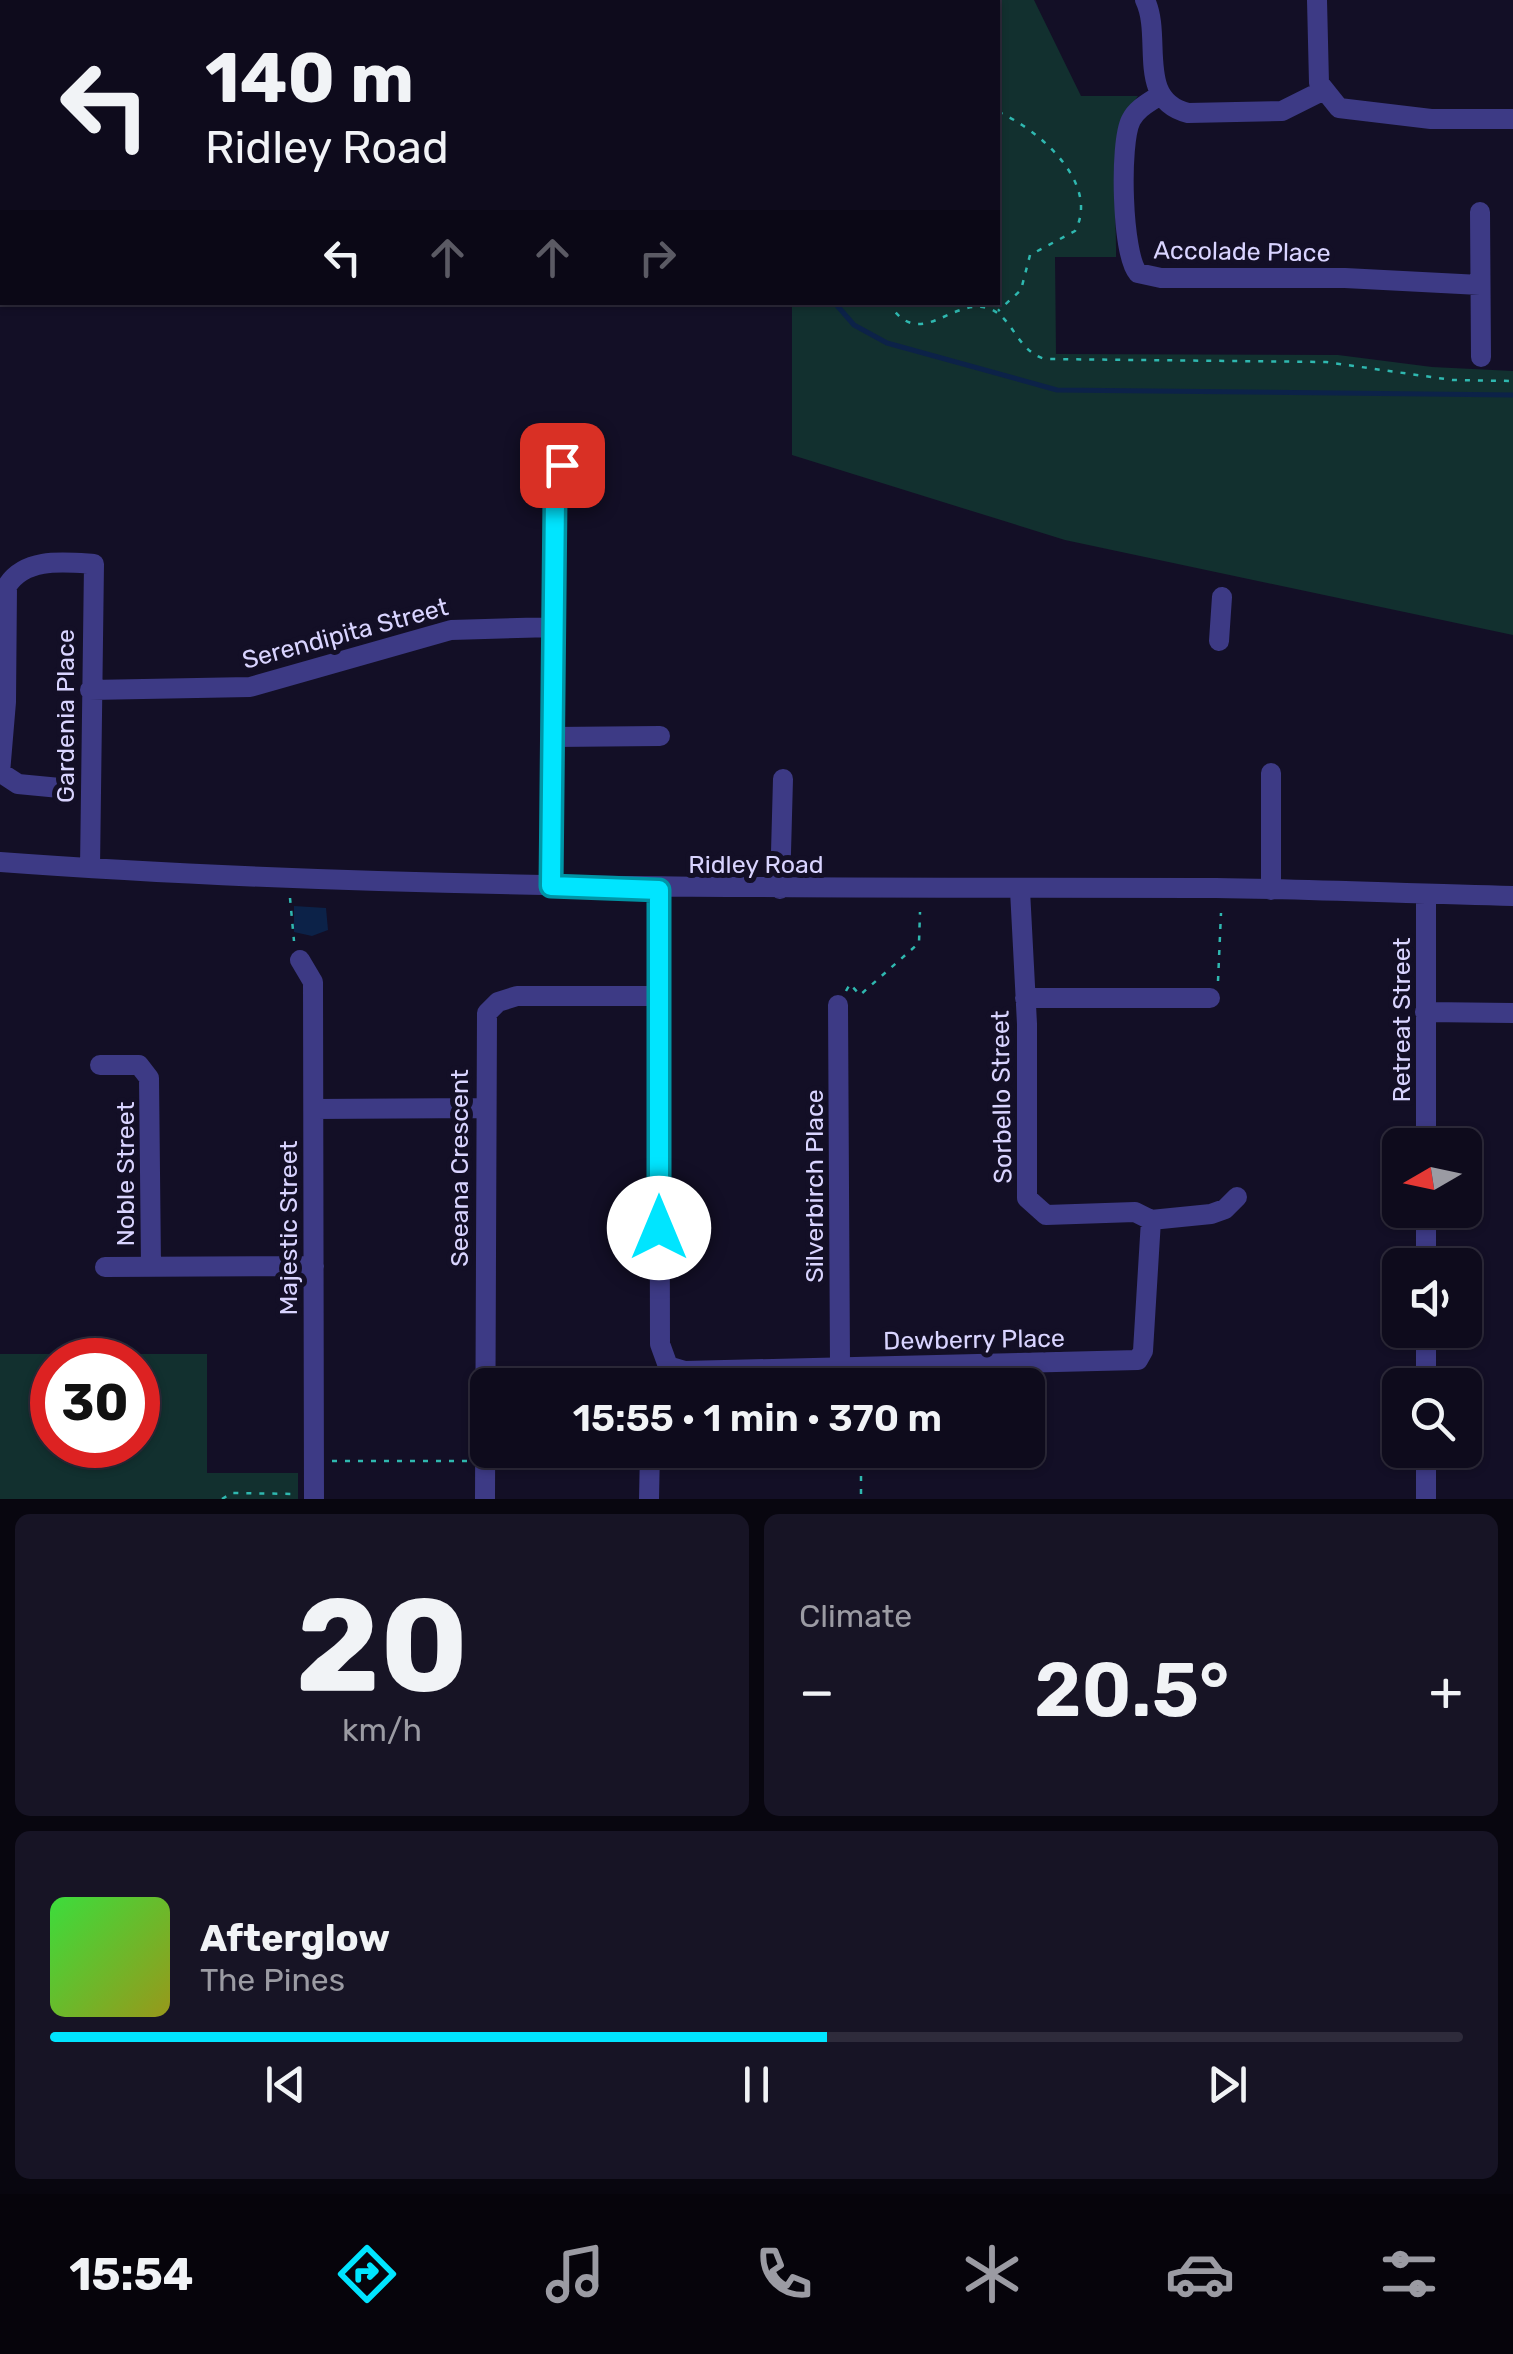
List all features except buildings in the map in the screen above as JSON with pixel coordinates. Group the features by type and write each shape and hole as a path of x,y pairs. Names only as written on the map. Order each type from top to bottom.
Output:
{"street":[{"path":"1144,0 1152,18 1155,80 1160,95 1175,110 1270,112 1293,108 1322,91"},
{"path":"1318,0 1322,91 1347,112 1513,120"},
{"name":"Accolade Place","path":"1160,95 1136,113 1127,131 1127,250 1138,273 1160,278 1345,278 1480,284"},
{"path":"1480,212 1480,358"},
{"path":"551,886 555,498 562,465"},
{"name":"Gardenia Place","path":"0,773 7,586 21,570 36,565 94,564 90,868"},
{"path":"1219,641 1222,598"},
{"name":"Serendipita Street","path":"90,690 250,687 451,630 554,626"},
{"path":"554,737 660,736"},
{"path":"0,773 18,784 60,788"},
{"path":"1271,773 1271,890"},
{"path":"780,889 784,779"},
{"name":"Ridley Road","path":"0,862 287,880 659,890 1271,890 1513,896"},
{"path":"659,890 660,1344 668,1366"},
{"name":"Sorbello Street","path":"1020,890 1028,1198 1046,1214 1135,1212 1151,1220 1211,1214 1226,1209 1237,1197"},
{"name":"Retreat Street","path":"1426,894 1426,1128"},
{"name":"Majestic Street","path":"300,960 313,982 314,1496"},
{"name":"Seeana Crescent","path":"485,1368 487,1013 498,1002 517,996 658,996"},
{"path":"1025,998 1210,998"},
{"name":"Silverbirch Place","path":"838,1005 840,1366"},
{"path":"1425,1012 1513,1013"},
{"name":"Noble Street","path":"100,1065 139,1065 149,1078 150,1266"},
{"path":"314,1110 484,1108"},
{"name":"Dewberry Place","path":"668,1366 685,1370 1138,1360 1144,1334 1151,1220"},
{"path":"105,1267 314,1266"},
{"name":"Seeana Crescent","path":"485,1468 485,1499"},
{"path":"649,1499 650,1468"},
{"path":"1426,1468 1426,1499"}],"path":[{"path":"997,312 1021,290 1030,256 1070,235 1080,220 1064,158 1028,128 1000,113"},
{"path":"890,305 898,316 920,325 973,308 997,312 1024,349 1044,359 1326,362 1452,380 1513,381"},
{"path":"290,898 289,928 300,960"},
{"path":"838,1005 850,984 860,994 920,943 920,912"},
{"path":"1210,998 1221,967 1222,913"},
{"path":"314,1462 470,1460"},
{"path":"861,1468 862,1499"},
{"path":"222,1499 232,1493 314,1496"}],"green space":[{"path":"1000,0 1034,0 1081,96 1138,96 1121,131 1117,152 1116,257 1055,257 1056,354 1338,355 1432,367 1513,371 1513,635 1065,540 792,455 792,305 1000,305"},
{"path":"0,1354 30,1354 30,1468 160,1468 160,1354 207,1354 207,1473 298,1473 298,1499 0,1499"}],"water":[{"path":"294,906 326,908 328,930 312,936 294,932"}],"waterway":[{"path":"837,305 854,325 887,343 1057,390 1513,395"}],"route":[{"path":"562,465 555,498 551,886 659,890 659,1228"}]}
